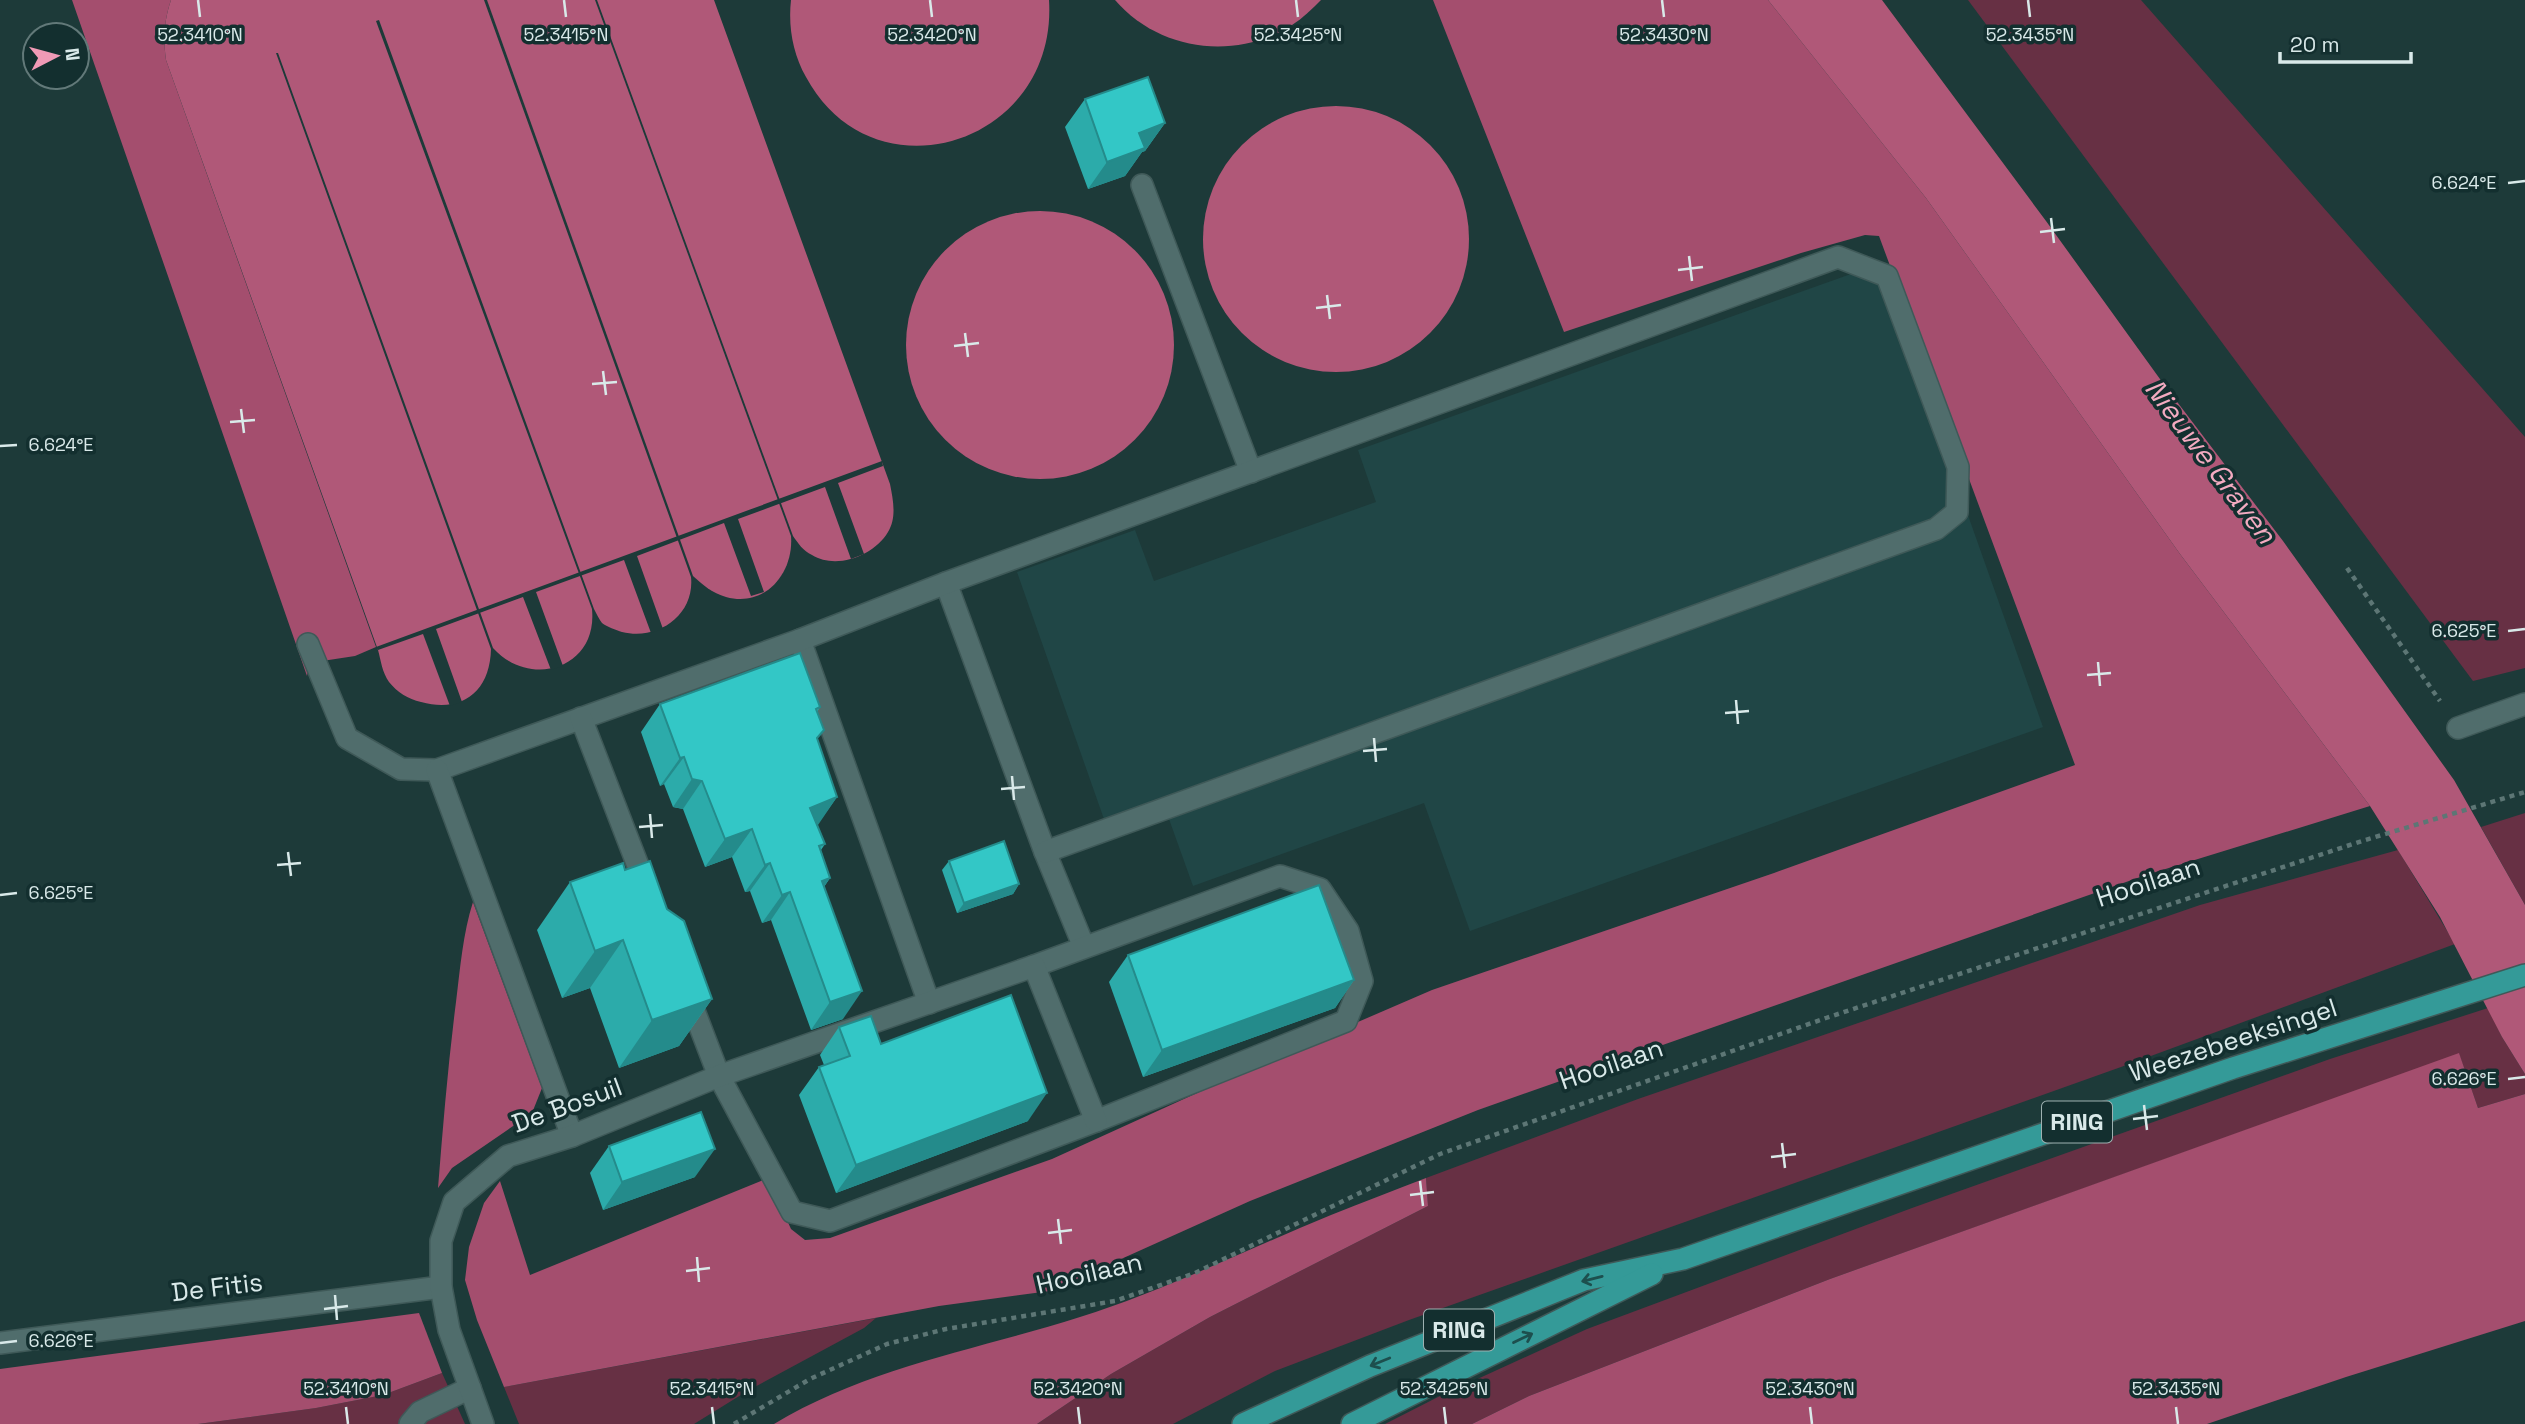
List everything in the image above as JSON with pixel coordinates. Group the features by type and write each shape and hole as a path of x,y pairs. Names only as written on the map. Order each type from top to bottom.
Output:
{"main road":[{"name":"Weezebeeksingel","path":"1243,1424 1370,1366 1584,1280 1682,1259 2233,1068 2525,975"},
{"name":"Weezebeeksingel","path":"1352,1424 1682,1259"}],"street":[{"path":"1142,185 1251,472"},
{"path":"308,644 347,738 401,769 437,770 800,640 946,583 1838,257 1887,276 1958,467 1957,512 1936,529 1045,852"},
{"path":"946,583 1045,852 1084,947"},
{"path":"800,640 929,1003"},
{"path":"2458,728 2525,704"},
{"path":"581,718 655,910"},
{"path":"437,770 572,1136"},
{"name":"De Bosuil","path":"484,1424 449,1330 440,1287 441,1241 454,1202 508,1156 572,1136 719,1076 1034,966 1280,876 1320,889 1348,931 1362,981 1346,1021 1096,1121 830,1221 792,1212 719,1076 680,974"},
{"path":"1034,966 1096,1121"},
{"name":"De Fitis","path":"0,1343 440,1287"},
{"path":"410,1424 420,1412 470,1388"}],"path":[{"path":"2347,568 2458,728"},
{"name":"Hooilaan","path":"734,1424 810,1379 887,1344 946,1329 1115,1301 1195,1273 1440,1154 1826,1018 2362,841 2525,792"}],"shaded area":[{"path":"72,0 171,0 165,30 166,60 376,647 355,656 309,663 307,676 91,55 91,21 79,21"},
{"path":"1433,0 1768,0 1926,198 2180,554 2370,806 2146,875 1478,1110 1250,1201 1050,1291 939,1306 504,1387 477,1320 465,1280 469,1247 484,1203 500,1181 530,1275 768,1178 791,1229 805,1240 830,1238 1052,1159 1432,990 1774,873 2075,765 1879,236 1865,235 1801,253 1564,332"},
{"path":"1968,0 2141,0 2525,437 2525,668 2473,681"},
{"path":"1879,264 2043,727 1470,931 1424,803 1193,886 1169,819 1111,839 1017,572 1135,530 1154,581 1376,502 1358,450"},
{"path":"2525,813 2525,905 2481,827"},
{"path":"2398,850 2455,944 2121,1067 1409,1320 1275,1371 1173,1424 1037,1424 1111,1374 1210,1317 1428,1206 1426,1178 1638,1099 2200,905"},
{"path":"473,902 542,1088 532,1113 452,1168 438,1188 460,964"},
{"path":"2488,1008 2525,1074 2525,1094 2478,1108 2459,1054 1830,1279 1529,1396 1472,1424 1385,1424 1587,1329 1912,1208 2330,1059"},
{"path":"2459,1053 2478,1108 2525,1094 2525,1321 2207,1424 1472,1424 1529,1396 1830,1279"},
{"path":"1426,1178 1428,1206 1210,1317 1111,1374 1037,1424 774,1424 810,1404 885,1374 1080,1317 1144,1294"},
{"path":"419,1313 442,1373 383,1395 316,1408 198,1424 0,1424 0,1369"},
{"path":"876,1318 864,1328 749,1390 694,1424 519,1424 504,1387"},
{"path":"442,1373 465,1424 198,1424 316,1408 383,1395"}],"water":[{"path":"171,0 484,0 691,577 691,591 687,603 672,622 649,633 622,632 602,623 594,609 379,20 376,21 592,609 591,630 584,646 573,659 559,666 525,668 508,661 493,648 276,53 491,649 485,677 479,688 461,701 436,705 421,702 403,695 389,682 166,60 165,30"},
{"path":"487,0 595,0 791,536 788,563 774,585 764,592 740,599 726,597 704,586 693,576"},
{"path":"597,0 714,0 890,484 894,508 891,527 874,548 864,554 843,561 822,559 806,551 793,536"},
{"path":"791,0 1049,0 1044,50 1024,91 994,121 956,140 915,146 874,138 836,116 806,77 798,59 791,30"},
{"path":"1115,0 1321,0 1296,22 1270,36 1223,46 1175,40 1133,17"},
{"name":"Nieuwe Graven","path":"1768,0 1882,0 2165,386 2283,541 2454,780 2525,905 2525,1074 2502,1037 2440,917 2370,806 2180,554 1926,198"},
{"path":"1336,106 1362,109 1387,117 1410,129 1430,145 1446,165 1458,188 1466,213 1469,239 1466,265 1458,290 1446,313 1430,333 1410,349 1387,361 1362,369 1336,372 1310,369 1285,361 1262,349 1242,333 1226,313 1214,290 1206,265 1203,239 1206,213 1214,188 1226,165 1242,145 1262,129 1285,117 1310,109"},
{"path":"1040,211 1091,221 1135,250 1164,294 1174,345 1164,396 1135,440 1091,469 1040,479 989,469 945,440 916,396 906,345 916,294 945,250 989,221"}],"pier":[{"path":"882,461 883,466 838,483 864,554 851,559 825,487 738,519 764,592 751,596 724,523 637,556 663,629 651,633 624,560 536,592 563,666 551,670 523,597 436,629 462,702 450,706 423,634 378,650 376,647"}],"building":[{"path":"1148,77 1165,123 1139,133 1145,148 1107,162 1085,99"},
{"path":"800,653 820,707 816,709 824,730 817,738 837,797 810,808 825,844 819,846 830,878 822,881 862,991 830,1002 790,892 782,895 770,863 765,865 752,829 725,839 702,781 692,779 684,757 680,758 660,704"},
{"path":"1004,841 1019,884 964,903 949,861"},
{"path":"650,861 667,909 684,921 712,999 652,1020 623,940 595,951 570,882 623,863 625,870"},
{"path":"1319,885 1354,980 1162,1050 1128,955"},
{"path":"1011,995 1047,1093 856,1165 819,1067 850,1056 839,1027 871,1016 881,1044"},
{"path":"701,1112 715,1149 622,1182 609,1146"}]}
